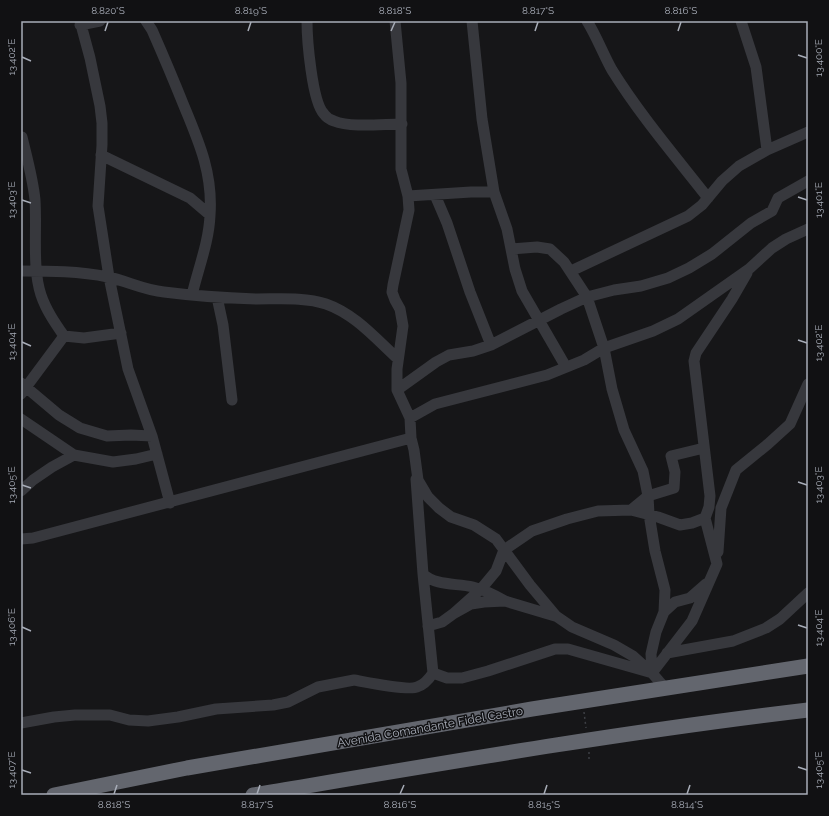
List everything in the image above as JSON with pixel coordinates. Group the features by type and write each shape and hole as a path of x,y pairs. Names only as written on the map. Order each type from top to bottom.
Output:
{"highway":[{"name":"Avenida Comandante Fidel Castro","path":"54,795 187,768 665,688 808,666"},
{"path":"253,795 538,747 808,710"}],"street":[{"path":"100,21 80,23 90,58 102,123 98,206 109,277 128,369 152,436 170,503"},
{"path":"146,21 152,30 203,151 208,170 211,192 210,215 207,236 192,295"},
{"path":"307,21 307,42 316,96 323,114 333,121 345,124 402,124"},
{"path":"395,21 401,83 401,169 408,196 409,210 392,292 400,309 403,326 398,359 397,390 410,418 411,438 418,480 428,497 438,508 451,517 474,525 496,539 530,585 556,616 572,627 633,656 652,673 665,688"},
{"path":"472,21 482,119 494,192 507,229 522,291 566,367"},
{"path":"587,21 603,54 627,92 708,198"},
{"path":"741,21 756,67 767,150"},
{"path":"571,272 688,216 702,205 722,181 739,166 767,150 808,132"},
{"path":"22,137 31,174 35,200 37,271 41,295 54,321 64,336"},
{"path":"101,155 190,198 210,215"},
{"path":"397,390 448,355 473,352 491,345 587,297 614,290 641,286 668,278 688,268 712,254 751,223 772,211 778,198 808,180"},
{"path":"408,196 494,192"},
{"path":"435,195 448,223 470,292 491,345"},
{"path":"410,418 435,404 547,375 584,360 604,348 653,331 678,319 749,269 772,248 808,228"},
{"path":"511,249 537,247 550,249 564,262 587,297 604,348 612,389 624,430 643,471 648,496 649,514 655,551 665,590 664,612 656,632 651,654 652,673"},
{"path":"717,564 705,518 709,507 710,496 694,361 696,353 732,299 749,269"},
{"path":"21,272 70,271 109,277 139,287 161,292 217,297 301,300 325,304 336,308 355,320 398,359"},
{"path":"217,297 223,326 232,400"},
{"path":"64,336 84,338 121,333"},
{"path":"64,336 23,388 59,415 80,428 107,436 152,436"},
{"path":"652,673 692,621 717,564 721,508 736,470 790,424 808,384"},
{"path":"21,419 74,455 113,462 157,454"},
{"path":"21,539 33,538 170,503 411,438"},
{"path":"631,510 648,496 674,488 675,472 670,456 704,448"},
{"path":"21,723 58,716 75,715 110,715 129,720 152,720 178,717 216,709 282,704 318,687 354,680 398,687 415,688 426,681 433,673 422,574 414,450"},
{"path":"21,491 33,480 52,467 74,455"},
{"path":"428,626 442,622 481,589 496,571 504,550 532,531 567,519 598,511 631,510 649,514 680,525 692,523 705,518"},
{"path":"422,574 435,582 464,585 481,589 505,601 556,616"},
{"path":"664,612 675,602 690,598 709,582"},
{"path":"667,653 733,641 766,628 780,619 808,593"},
{"path":"453,614 471,604 505,601"},
{"path":"433,673 447,678 462,678 555,650 568,650 652,673"}],"path":[{"path":"584,712 586,728"},
{"path":"588,751 589,759"}]}
